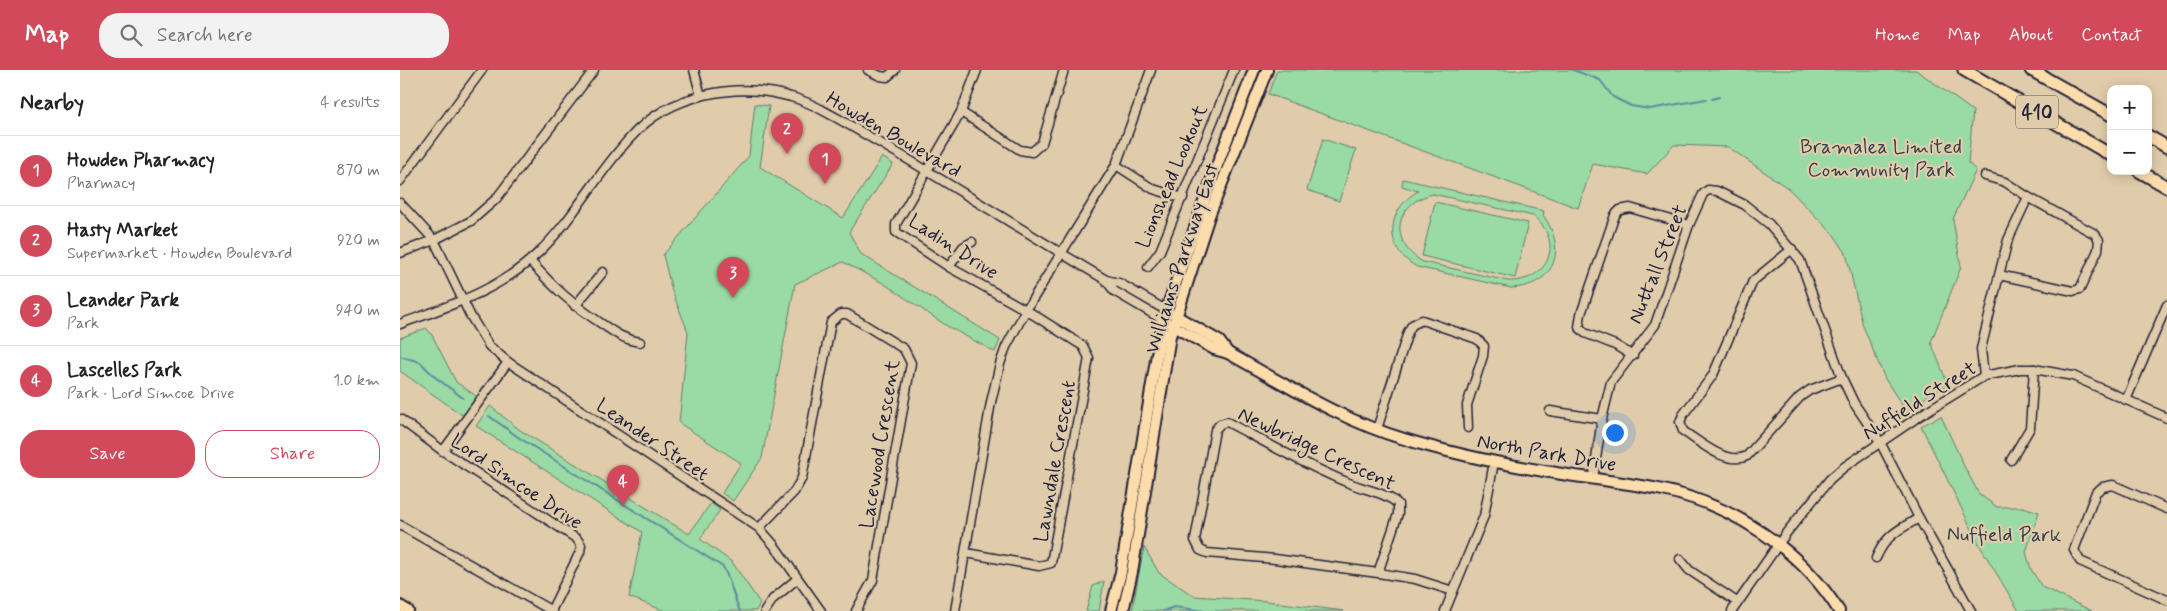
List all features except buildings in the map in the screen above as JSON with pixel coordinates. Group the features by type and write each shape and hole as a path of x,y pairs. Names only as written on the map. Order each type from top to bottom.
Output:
{"highway":[{"name":"410","path":"1964,70 2107,153"},
{"name":"410","path":"2031,70 2107,113"},
{"path":"2152,138 2167,147"},
{"path":"2146,175 2167,187"}],"main road":[{"name":"Williams Parkway East","path":"1112,611 1121,572 1165,316 1214,173 1254,70"},
{"name":"Williams Parkway East","path":"1123,611 1150,467 1165,361 1175,321 1209,216 1267,70"},
{"name":"North Park Drive","path":"1175,321 1219,341 1228,353 1350,418 1402,439 1494,462 1663,490 1704,502 1738,518 1777,545 1816,581 1840,611"},
{"path":"400,606 408,611"}],"street":[{"path":"400,181 482,70"},
{"path":"400,252 434,240 470,221 496,199 594,70"},
{"path":"694,70 701,96"},
{"path":"868,70 887,77 895,70"},
{"path":"928,171 961,112 977,70"},
{"path":"961,112 1020,150 1032,152 1042,143 1064,70"},
{"path":"955,611 992,402 1000,364 1006,347 1026,310 1116,165 1151,70"},
{"name":"Lionshead Lookout","path":"1148,267 1160,251 1234,70"},
{"name":"Howden Boulevard","path":"400,324 463,300 499,283 530,261 553,237 632,135 662,112 686,100 701,96 751,90 798,99 863,132 1106,280 1119,283 1175,321"},
{"path":"1116,165 1153,189 1183,198"},
{"name":"Ladin Drive","path":"928,171 895,228 896,232 949,267 1026,310"},
{"path":"1985,176 2004,182 2095,234 2099,240 2098,250 2080,289 2073,291 1999,275"},
{"name":"Nuttall Street","path":"1593,479 1602,419 1611,382 1633,356 1654,325 1689,225 1703,194 1708,190 1717,191 1744,205 1769,224 1800,260 1842,378 1854,403 1880,442 1919,518 1971,611"},
{"path":"1984,376 1981,349 1999,275 2008,240 2028,197"},
{"name":"Leander Street","path":"400,203 434,240 463,300 489,346 508,362 759,528 821,611"},
{"path":"1633,356 1615,344 1585,333 1579,327 1581,314 1615,215 1620,210 1630,208 1689,225"},
{"path":"949,267 963,247 972,242"},
{"path":"1792,249 1753,281 1746,293 1723,356 1713,375 1683,415 1680,422 1683,431 1713,451 1741,459 1748,456 1800,397 1810,390 1842,378"},
{"path":"530,261 554,289 575,306 627,340 640,342"},
{"path":"575,306 603,272"},
{"path":"2126,400 2167,305"},
{"name":"Lawndale Crescent","path":"966,553 1039,566 1051,563 1053,559 1089,358 1083,346 1026,310"},
{"name":"Lacewood Crescent","path":"759,528 794,492 802,478 831,322 841,314 847,314 904,349 911,362 873,580 856,611"},
{"path":"1377,429 1408,332 1412,325 1422,320 1477,339 1484,346 1485,351 1467,405 1468,428"},
{"path":"443,451 508,362"},
{"name":"Nuffield Street","path":"1732,611 1777,545 1830,479 1880,442 1984,376 2020,369 2034,369 2073,376 2167,418"},
{"path":"2011,460 2030,428 2034,369"},
{"path":"1550,411 1602,419"},
{"name":"Lord Simcoe Drive","path":"400,419 443,451 577,539 580,545 580,552 551,611 400,525"},
{"name":"Newbridge Crescent","path":"1378,573 1398,514 1398,504 1391,498 1350,484 1307,464 1227,422 1220,424 1215,430 1195,540 1200,550 1207,553 1275,559 1415,579 1453,592"},
{"path":"1445,611 1484,516 1494,462"},
{"path":"2167,509 2113,484 2103,486 2096,492 2074,550 2080,561 2167,600"},
{"path":"1876,558 1882,544 1890,535 1919,518"},
{"path":"1680,559 1689,570 1737,602"},
{"path":"765,611 773,600 797,579"}],"green space":[{"name":"Bramalea Limited Community Park","path":"1277,70 1916,70 1973,111 1968,163 1976,170 1953,219 1961,267 1931,342 1948,385 1930,394 1907,413 1885,379 1863,326 1846,253 1834,235 1789,189 1728,147 1674,145 1647,174 1593,164 1578,208 1268,94"},
{"path":"755,104 769,106 760,167 843,218 882,157 893,164 849,232 861,254 1000,340 995,352 947,326 883,283 843,262 795,284 762,458 733,501 722,493 741,463 679,423 688,332 672,291 663,255 749,156"},
{"path":"1323,139 1356,150 1339,201 1307,190"},
{"path":"1403,179 1544,211 1543,215 1551,228 1555,241 1553,264 1538,281 1526,286 1511,288 1417,267 1398,250 1394,239 1395,218 1400,208 1418,191 1402,186","holes":["1433,194 1533,216 1543,226 1550,248 1548,259 1542,268 1534,275 1522,280 1508,281 1423,262 1412,254 1404,244 1400,234 1403,214 1420,199"]},
{"path":"1435,202 1528,223 1515,278 1422,256"},
{"path":"426,328 432,335 456,382 479,398 465,417 400,371 400,338"},
{"path":"490,406 520,430 689,534 711,503 720,510 700,539 732,562 760,603 756,611 665,611 629,597 642,532 476,426"},
{"name":"Nuffield Park","path":"1941,416 1979,494 1997,507 2023,507 2039,512 2026,552 2031,569 2042,587 2092,611 2019,611 1980,546 1921,426"},
{"path":"1144,547 1159,573 1194,596 1266,601 1344,611 1132,611"},
{"path":"1104,581 1099,611 1086,611 1093,586"}],"waterway":[{"path":"1573,70 1600,80 1613,97 1631,106 1650,109 1706,99"},
{"path":"1712,99 1719,97"},
{"path":"400,356 420,362 435,377 463,398"},
{"path":"489,416 518,437 723,567 740,611"},
{"path":"1163,611 1174,607 1205,611"}],"place":[{"name":"Hasty Market","path":"787,154"},
{"name":"Howden Pharmacy","path":"825,184"},
{"name":"Leander Park","path":"733,298"},
{"name":"Lascelles Park","path":"623,506"}]}
